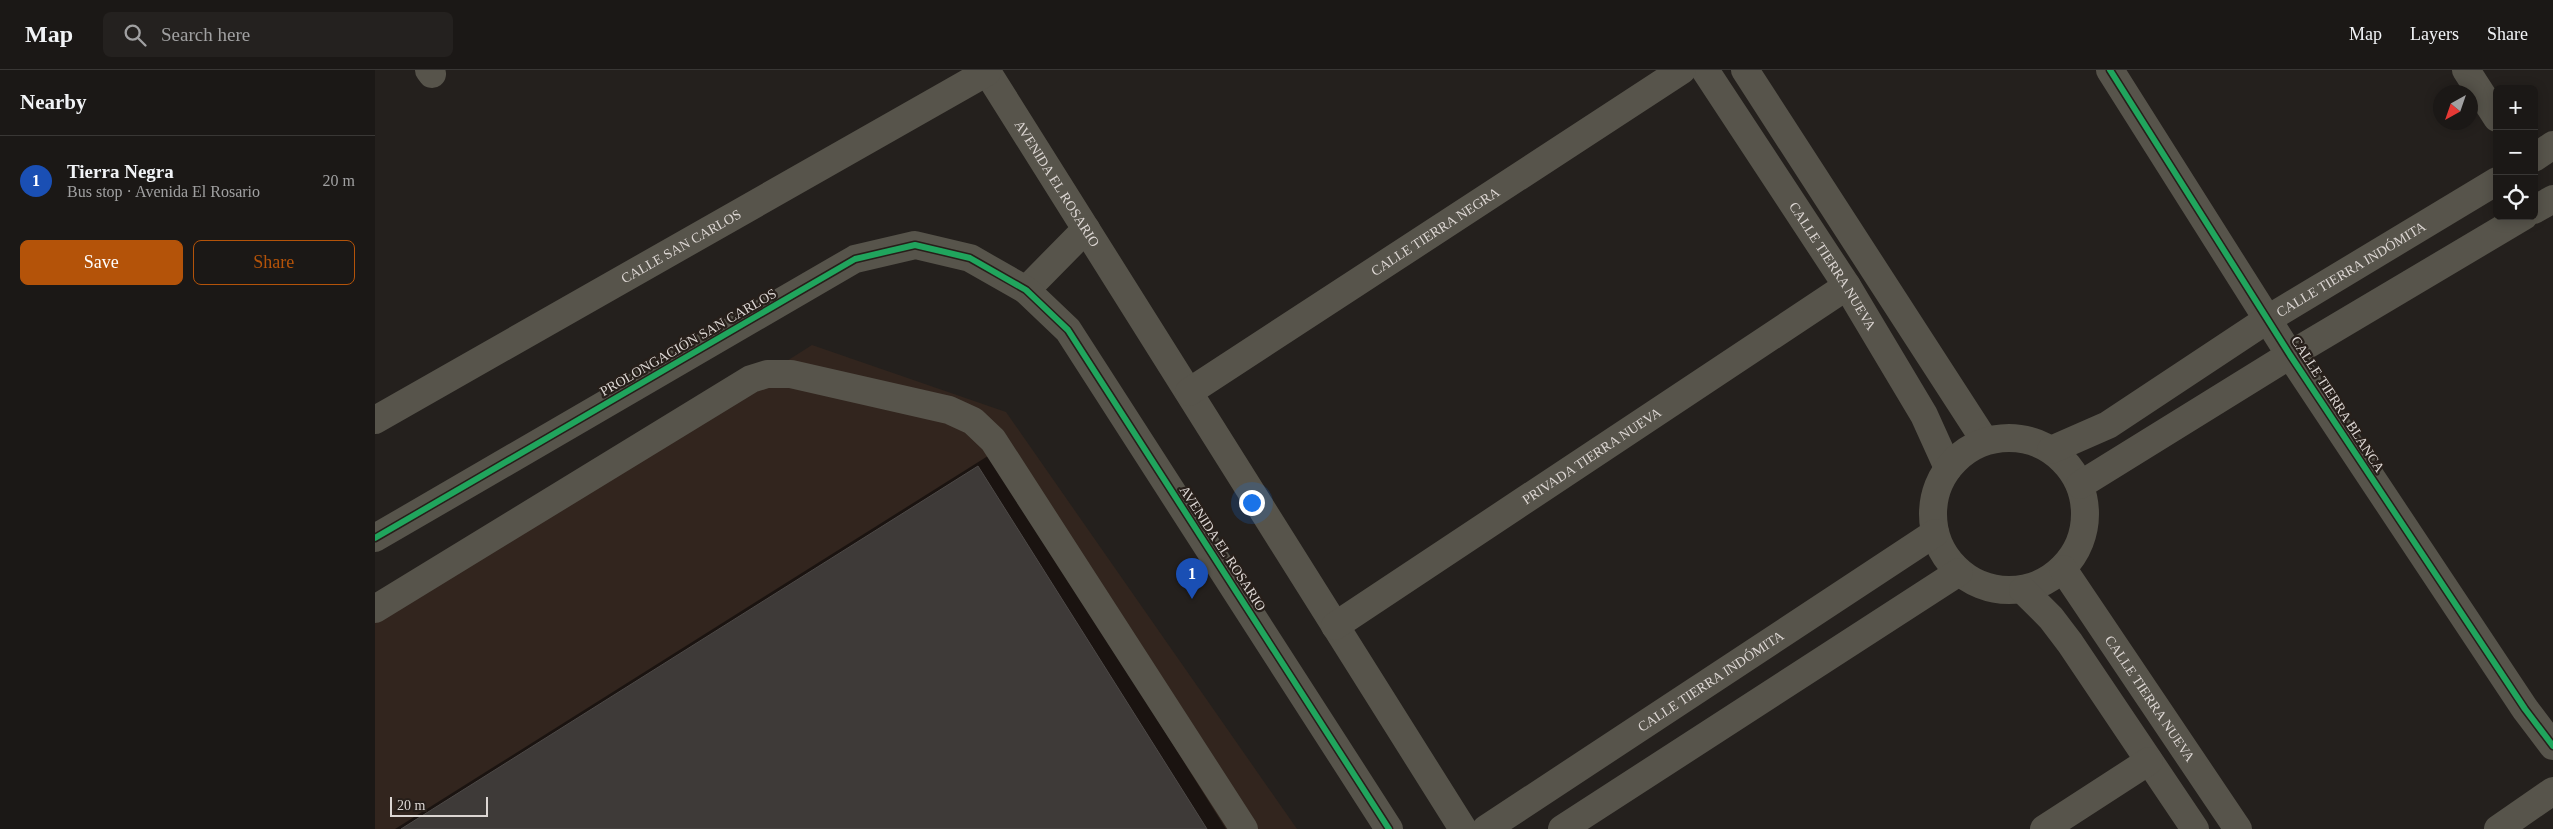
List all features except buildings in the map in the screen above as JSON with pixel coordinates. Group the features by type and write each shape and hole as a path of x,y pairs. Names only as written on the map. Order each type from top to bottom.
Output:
{"street":[{"name":"CALLE TIERRA NEGRA","path":"1189,392 1682,70"},
{"name":"CALLE TIERRA NUEVA","path":"1705,70 1847,286 1924,414 1948,468"},
{"path":"1745,70 1985,441"},
{"name":"CALLE TIERRA BLANCA","path":"2110,70 2290,355 2525,709 2553,746"},
{"path":"2466,70 2493,112"},
{"name":"AVENIDA EL ROSARIO","path":"986,71 1463,829"},
{"name":"CALLE SAN CARLOS","path":"375,420 986,71"},
{"path":"2538,155 2553,145"},
{"name":"CALLE TIERRA INDÓMITA","path":"2051,450 2108,425 2268,319 2493,183"},
{"path":"2538,208 2553,199"},
{"path":"2080,485 2290,355 2517,220"},
{"path":"1026,290 1086,229"},
{"name":"PROLONGACIÓN SAN CARLOS","path":"375,538 855,259 915,245 969,258 1026,290"},
{"name":"PRIVADA TIERRA NUEVA","path":"1335,626 1847,286"},
{"name":"AVENIDA EL ROSARIO","path":"1026,290 1068,330 1389,829"},
{"path":"375,609 751,379 767,374 791,374 949,410 973,421 993,440 1244,829"},
{"path":"2015,438 2030,440 2051,450 2068,465 2080,485 2085,507 2085,529 2077,551 2063,569 2045,582 2023,590 2000,590 1978,584 1959,572 1944,554 1935,533 1933,510 1937,488 1948,468 1965,452 1985,441 2015,438"},
{"name":"CALLE TIERRA INDÓMITA","path":"1486,829 1935,533"},
{"name":"CALLE TIERRA NUEVA","path":"2063,569 2238,829"},
{"path":"1562,829 1959,572"},
{"path":"2023,590 2051,618 2070,643 2195,829"},
{"path":"2044,829 2149,761"},
{"path":"2498,829 2546,795 2553,772"}],"shaded area":[{"path":"812,345 1006,412 1297,829 375,829 375,623"}],"cycle path":[{"path":"2110,70 2290,355 2525,709 2553,746"},
{"path":"375,538 855,259 915,245 970,258 1026,290 1068,330 1389,829"}],"place":[{"name":"Tierra Negra","path":"1192,599"}]}
